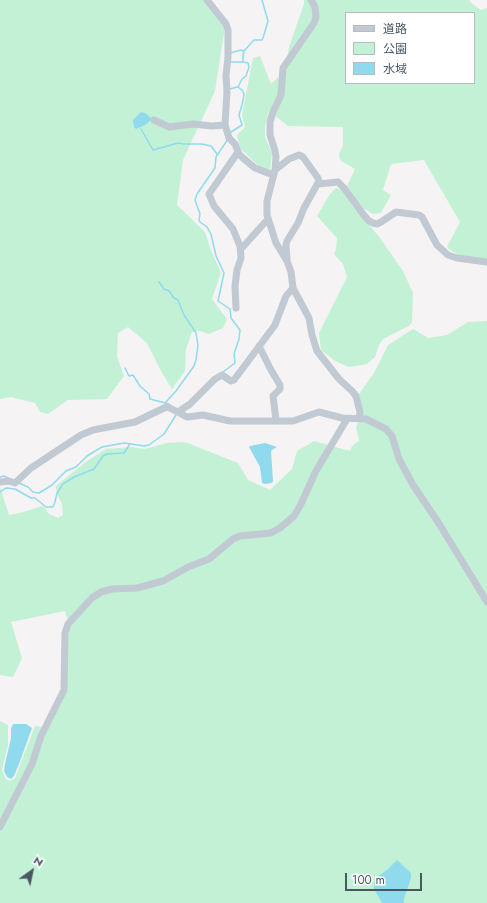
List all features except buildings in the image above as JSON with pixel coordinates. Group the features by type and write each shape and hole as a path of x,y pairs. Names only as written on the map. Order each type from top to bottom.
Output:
{"street":[{"path":"207,0 226,24 228,30 225,125 229,138 235,144 238,152 243,158 255,168 274,173"},
{"path":"311,0 316,7 316,17 314,23 283,68 281,95 270,122 270,135 275,150 274,173 266,208 268,220 276,244 291,272 293,288 309,318 317,351 339,380 356,396 360,412 359,418"},
{"path":"154,120 169,127 193,124 212,126 225,125"},
{"path":"236,308 235,286 237,270 241,258 241,249 233,228 214,206 209,194 238,152"},
{"path":"274,173 289,159 299,155 303,157 318,178 318,184 304,208 298,224 287,241 287,262"},
{"path":"318,184 338,182 363,214 373,223 377,224 396,212 419,215 422,217 437,245 448,255 457,258 487,262"},
{"path":"241,249 268,220"},
{"path":"178,412 190,404 215,379 222,375 232,381 234,380 275,325 286,296 293,288"},
{"path":"259,346 270,370 280,385 280,389 273,396 276,420"},
{"path":"0,482 8,481 15,483 31,468 73,439 92,430 135,422 168,407 187,417 203,415 230,421 293,421 319,412 347,419 366,419 386,430 392,436 400,459 413,485 438,522 487,602"},
{"path":"0,827 32,764 41,736 64,690 65,641 68,624 92,598 101,592 112,589 137,588 163,582 188,567 209,559 233,539 240,536 271,533 280,528 294,516 316,471 347,419"}],"green space":[{"path":"0,0 205,0 225,27 215,91 183,160 177,205 205,232 221,273 212,299 227,319 223,328 209,334 200,331 192,332 186,349 185,371 172,389 147,343 128,327 118,333 117,357 124,376 107,399 68,400 48,414 40,412 35,403 11,397 0,399"},
{"path":"304,0 469,0 481,10 487,8 487,260 461,256 447,247 460,222 424,160 391,164 383,190 391,195 381,213 373,214 361,207 347,186 355,169 340,160 339,154 343,146 343,127 288,126 269,111 265,126 265,137 272,154 270,170 262,169 240,148 237,135 245,127 242,115 253,58 260,56 271,84 285,71 289,47 304,4"},
{"path":"336,188 343,191 353,206 380,238 403,271 413,293 412,322 409,326 383,339 379,345 375,357 367,364 349,367 335,361 321,350 319,333 347,277 343,264 334,254 337,238 317,216 330,194"},
{"path":"487,321 487,903 0,903 0,721 8,725 8,745 2,770 6,779 10,781 15,778 35,726 47,728 65,691 69,625 65,611 11,622 22,658 13,677 0,675 0,487 9,515 43,506 49,514 58,518 63,515 62,504 57,494 56,486 87,461 106,449 131,447 145,449 167,443 185,442 238,463 248,480 270,490 292,469 297,451 314,441 350,451 352,446 359,441 356,427 363,413 359,394 374,373 388,345 413,329 428,338 447,335 468,322"}],"water":[{"path":"141,112 150,117 151,120 145,125 136,129 134,127 133,120"},
{"path":"265,443 277,447 271,451 273,481 272,483 265,484 262,483 260,467 249,447"},
{"path":"13,724 26,724 32,728 19,764 14,776 11,779 7,777 4,771"},
{"path":"397,860 411,873 404,903 382,903 374,889 374,882 377,877"}],"waterway":[{"path":"230,134 242,125 239,115 244,95 243,91 238,87 242,79 246,76 249,67 248,63 243,62 244,51 254,40 262,40 268,21 262,0"},
{"path":"230,53 241,50 244,51"},
{"path":"229,62 243,62"},
{"path":"230,89 237,87"},
{"path":"141,129 153,150 178,143 202,144 211,146 217,154"},
{"path":"223,372 235,363 234,354 239,339 240,330 231,318 230,309 218,301 224,273 216,256 211,234 207,227 199,220 200,214 195,200 197,194 215,168 216,157 228,139"},
{"path":"159,282 164,289 169,291 174,298 178,300 184,315 196,333 198,345 194,366 176,391 165,403"},
{"path":"125,368 129,376 133,375 140,386 149,394 150,399 169,404"},
{"path":"19,483 28,487 33,492 39,493 52,485 66,471 76,467 87,456 102,447 124,443 144,446 149,445 164,434 176,415"},
{"path":"0,492 6,488 15,489 31,498 35,498 46,507 53,507 57,493 63,484 74,477 94,469 103,456 107,454 124,453 130,444"},
{"path":"0,477 4,476 8,478"}]}
